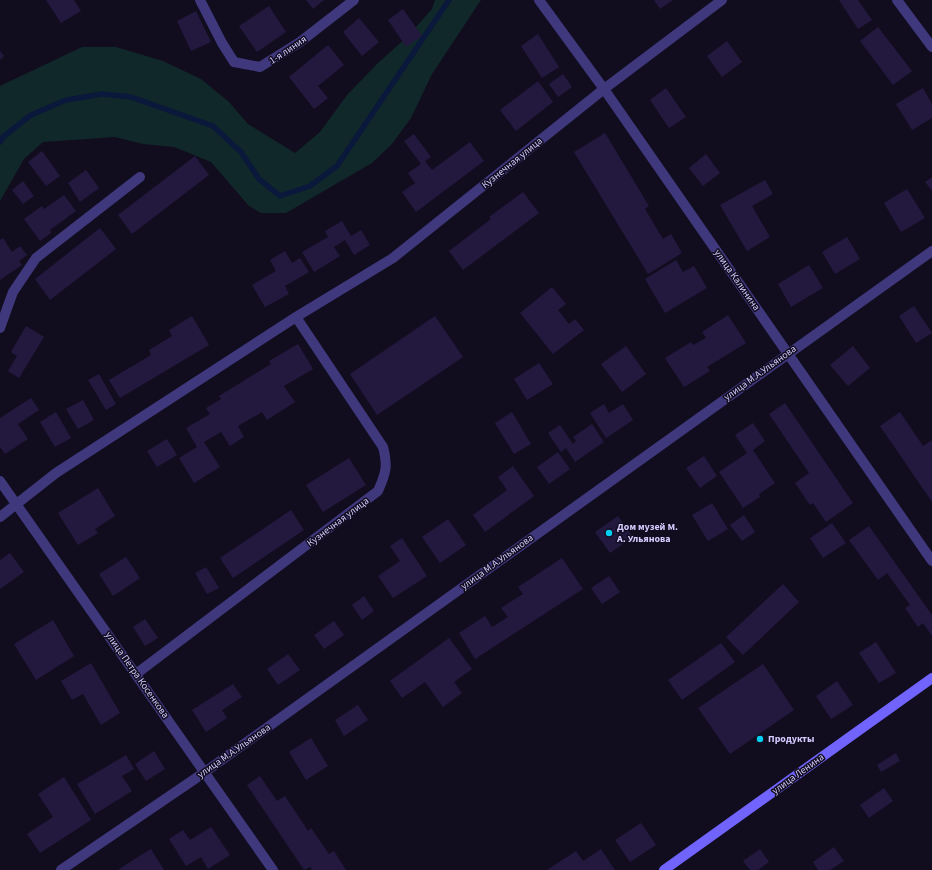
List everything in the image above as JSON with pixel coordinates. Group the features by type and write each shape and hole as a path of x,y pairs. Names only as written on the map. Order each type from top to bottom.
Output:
{"main road":[{"name":"улица Ленина","path":"664,870 932,678"}],"street":[{"name":"1-я линия","path":"200,0 222,43 234,62 260,67 300,42 354,0"},
{"name":"улица Калинина","path":"539,0 604,89 932,561"},
{"name":"Кузнечная улица","path":"0,517 56,473 296,317 393,258 604,89 722,0"},
{"path":"897,0 932,47"},
{"path":"0,328 13,292 36,258 140,177"},
{"name":"улица М.А.Ульянова","path":"61,870 205,772 932,251"},
{"name":"Кузнечная улица","path":"136,674 378,491 386,471 387,460 383,447 296,317"},
{"name":"улица Петра Косенкова","path":"0,481 273,870"}],"green space":[{"path":"435,0 481,0 432,74 411,118 392,144 372,163 286,213 261,213 249,206 211,162 174,147 143,144 115,137 43,142 24,159 0,201 0,86 82,47 116,47 163,61 201,79 229,102 248,124 295,153 320,132 347,95 378,63 407,37 432,9"}],"building":[{"path":"46,0 74,0 81,11 61,23"},
{"path":"306,0 324,0 313,9"},
{"path":"654,0 673,0 660,9"},
{"path":"839,0 858,0 872,20 858,29"},
{"path":"269,6 286,32 257,52 239,26"},
{"path":"403,9 422,36 406,47 388,20"},
{"path":"196,11 211,42 191,51 177,21"},
{"path":"359,18 379,42 362,56 343,32"},
{"path":"878,27 912,71 893,85 860,41"},
{"path":"538,34 559,67 542,78 521,46"},
{"path":"727,41 742,62 722,77 707,56"},
{"path":"328,45 344,65 318,86 328,98 314,109 289,77"},
{"path":"0,51 4,56 0,60"},
{"path":"563,74 572,87 558,97 549,84"},
{"path":"538,81 553,102 516,131 500,110"},
{"path":"666,88 686,117 669,128 650,100"},
{"path":"923,88 932,104 932,118 912,130 896,104"},
{"path":"605,133 649,206 645,209 663,239 671,234 682,253 648,274 574,152"},
{"path":"414,134 431,157 425,161 432,170 470,142 484,161 416,212 402,192 415,183 408,173 421,164 404,141"},
{"path":"42,151 60,176 46,186 28,162"},
{"path":"706,154 720,173 703,186 689,168"},
{"path":"195,156 209,175 132,234 118,215"},
{"path":"86,170 99,188 80,202 68,183"},
{"path":"932,177 932,191 925,182"},
{"path":"765,180 773,194 752,206 770,237 747,251 720,205"},
{"path":"23,181 34,196 23,204 12,190"},
{"path":"907,189 925,218 901,232 884,203"},
{"path":"523,192 539,213 463,270 449,251 491,219 489,217"},
{"path":"64,195 76,211 50,230 51,233 40,241 24,219 42,206 44,209"},
{"path":"342,221 351,236 361,230 370,245 354,255 345,240 334,247 340,256 314,272 302,252 328,237 325,231"},
{"path":"100,228 116,249 50,300 35,279"},
{"path":"847,237 860,259 835,274 822,252"},
{"path":"3,238 12,252 20,246 27,255 19,261 22,265 0,280 0,240"},
{"path":"285,251 292,263 300,258 309,272 285,286 289,294 265,307 252,285 276,271 270,260"},
{"path":"676,260 683,272 694,266 707,288 665,313 645,279"},
{"path":"809,265 823,288 791,307 778,284"},
{"path":"552,287 566,304 558,310 569,324 575,319 584,330 553,354 520,313"},
{"path":"914,306 932,333 916,343 899,316"},
{"path":"728,315 746,343 707,367 710,371 684,387 665,358 691,342 693,345 706,338 702,332"},
{"path":"192,316 209,345 120,398 109,380 151,355 149,350 172,336 169,330"},
{"path":"435,316 463,357 377,415 350,374"},
{"path":"26,326 44,337 19,378 8,371 17,356 11,352"},
{"path":"298,344 313,369 284,386 295,402 267,420 262,412 238,426 244,437 230,446 221,432 204,442 220,467 194,483 179,458 197,447 186,428 210,414 206,408 221,399 219,396 271,364 269,361"},
{"path":"626,346 646,374 622,392 601,364"},
{"path":"853,346 870,368 848,386 830,365"},
{"path":"539,363 553,384 527,400 514,379"},
{"path":"99,374 116,404 106,410 88,380"},
{"path":"31,398 39,410 18,424 28,439 5,454 0,447 0,418"},
{"path":"83,400 94,420 78,429 66,409"},
{"path":"785,403 853,503 826,522 813,503 810,505 795,483 809,473 769,414"},
{"path":"604,404 609,413 623,404 633,420 606,438 590,413"},
{"path":"56,412 71,438 55,447 40,422"},
{"path":"512,412 531,444 514,454 495,423"},
{"path":"900,412 923,446 932,440 932,502 880,426"},
{"path":"753,423 765,441 753,450 775,483 759,494 760,497 743,508 719,472 747,453 735,435"},
{"path":"592,424 604,442 575,462 566,448 561,452 548,433 560,425 573,444 576,441 573,437"},
{"path":"167,439 177,455 157,467 147,451"},
{"path":"558,452 570,469 549,484 537,467"},
{"path":"704,456 717,476 700,488 686,468"},
{"path":"349,458 366,485 323,512 306,485"},
{"path":"513,466 534,496 485,532 473,515 507,490 498,477"},
{"path":"98,488 115,516 95,529 98,533 78,545 58,513"},
{"path":"712,503 728,529 708,541 692,515"},
{"path":"291,510 304,530 233,578 220,558"},
{"path":"744,515 755,532 742,541 730,525"},
{"path":"618,516 633,537 610,553 595,532"},
{"path":"448,519 466,545 440,563 422,537"},
{"path":"832,523 846,543 823,558 810,538"},
{"path":"869,526 932,615 932,636 923,623 918,627 905,608 910,605 887,573 878,580 849,540"},
{"path":"402,538 427,576 393,598 378,576 400,561 390,546"},
{"path":"10,553 24,572 0,589 0,560"},
{"path":"126,557 140,578 113,596 99,574"},
{"path":"562,558 583,589 475,659 459,633 485,616 492,627 508,617 501,608 523,594 518,587"},
{"path":"206,567 219,588 207,594 195,573"},
{"path":"609,576 620,592 602,604 591,588"},
{"path":"783,584 799,602 743,655 726,637"},
{"path":"364,596 374,611 362,620 352,605"},
{"path":"145,619 158,638 145,646 133,627"},
{"path":"53,620 74,656 36,680 14,644"},
{"path":"334,621 344,635 324,649 314,635"},
{"path":"449,638 472,669 454,682 462,693 443,707 425,682 402,698 390,681"},
{"path":"876,642 896,673 879,683 859,653"},
{"path":"721,643 735,662 682,700 668,680"},
{"path":"288,654 300,670 278,685 267,669"},
{"path":"91,663 120,713 101,725 83,694 72,700 61,681"},
{"path":"763,664 794,710 730,754 698,708"},
{"path":"837,681 853,705 831,719 816,696"},
{"path":"233,684 242,697 222,710 227,718 206,732 192,710"},
{"path":"358,705 368,720 344,736 335,720"},
{"path":"311,738 328,766 306,780 289,752"},
{"path":"154,751 165,769 146,781 135,764"},
{"path":"896,753 900,761 881,772 877,765"},
{"path":"126,755 134,769 122,776 132,791 95,814 77,784"},
{"path":"260,776 277,801 285,796 308,831 311,828 329,854 334,851 346,870 312,870 310,867 304,870 247,785"},
{"path":"64,777 91,820 40,853 27,834 53,817 38,794"},
{"path":"884,788 893,801 869,818 860,805"},
{"path":"641,823 656,845 630,862 615,840"},
{"path":"211,827 230,855 208,869 201,857 186,866 169,839 183,830 190,840"},
{"path":"834,847 844,861 830,870 818,870 813,862"},
{"path":"151,849 164,870 118,870 133,860"},
{"path":"601,849 615,870 547,870 576,851 583,861"},
{"path":"760,849 769,862 758,870 750,870 743,861"}],"waterway":[{"path":"0,142 3,137 31,115 66,100 102,94 131,97 213,126 241,152 259,179 280,196 310,186 337,166 449,0"}],"place":[{"name":"Дом музей М. А. Ульянова","path":"609,533"},
{"name":"Продукты","path":"760,739"}]}
